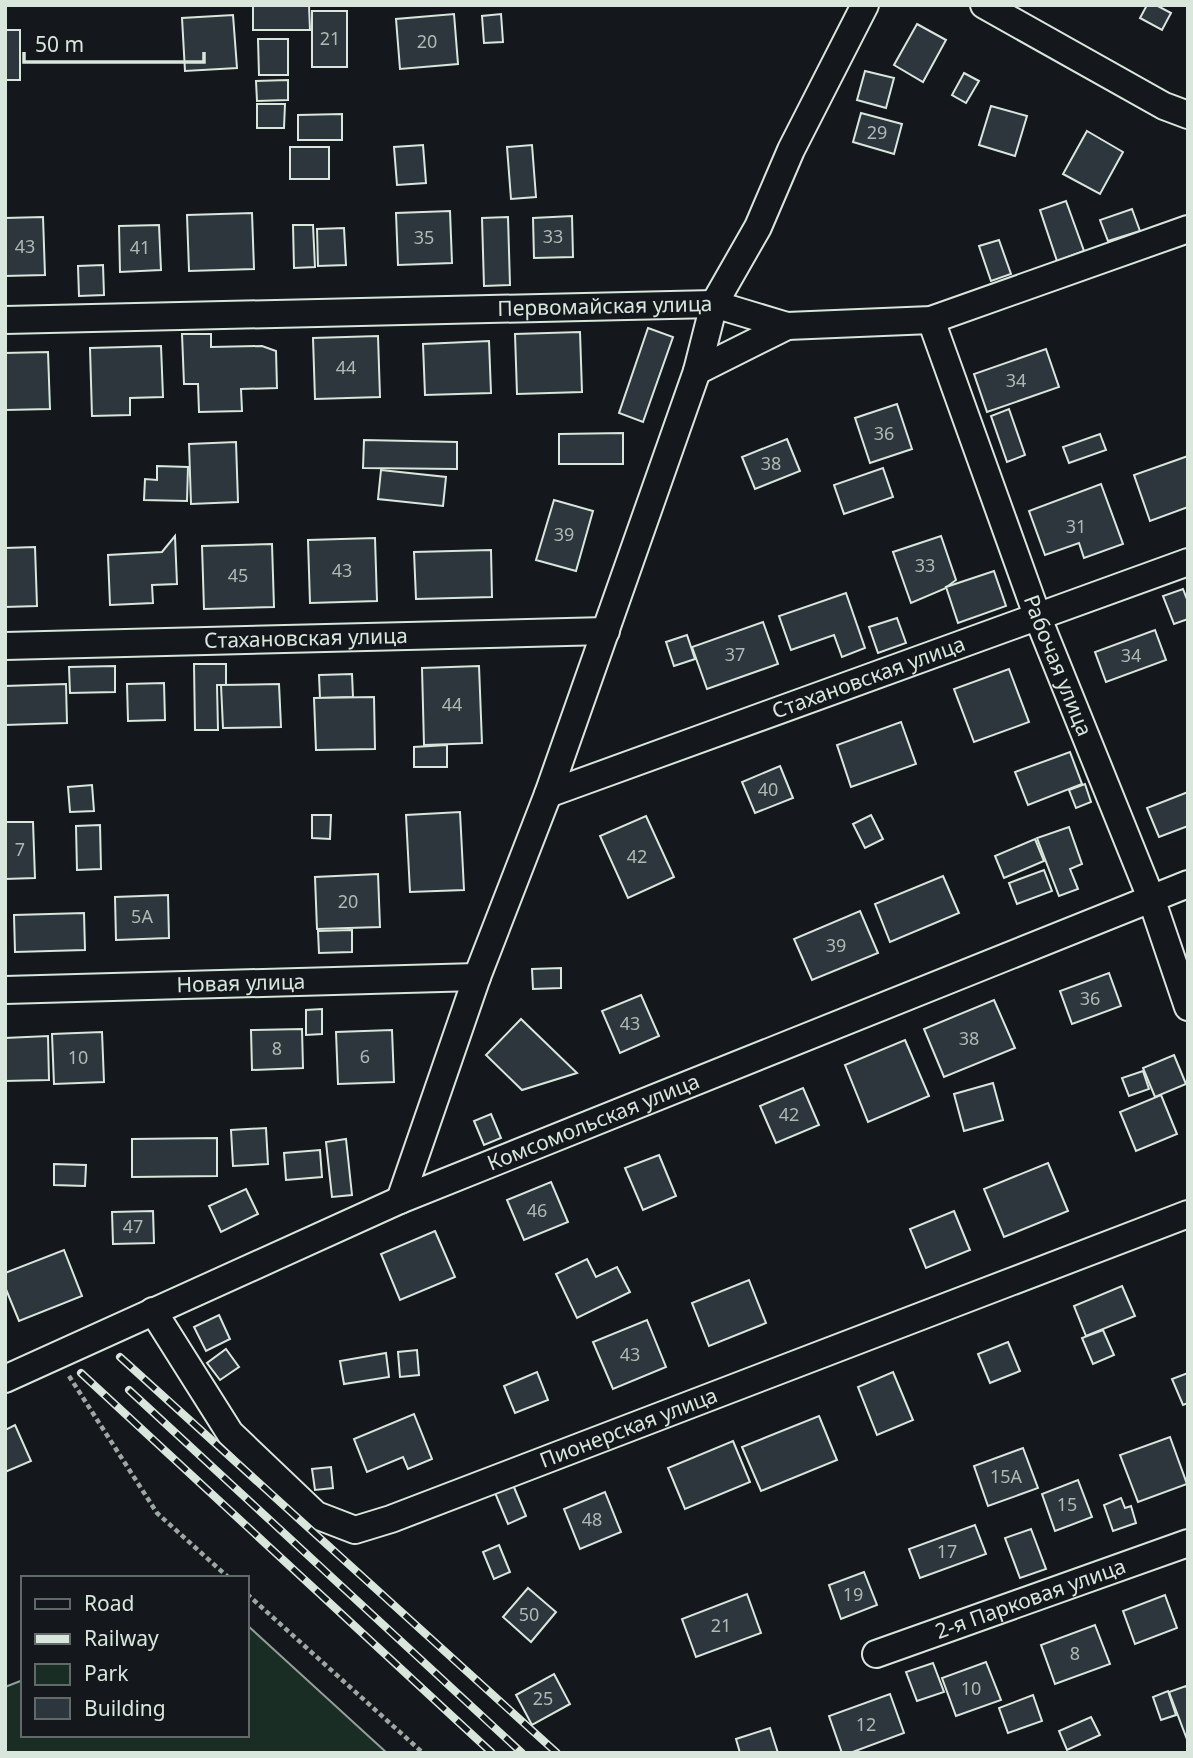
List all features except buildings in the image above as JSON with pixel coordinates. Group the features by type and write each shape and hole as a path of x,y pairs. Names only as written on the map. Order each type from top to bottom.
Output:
{"street":[{"path":"400,1200 477,977 548,794 606,631 697,371 714,304 758,227 791,150 865,5"},
{"path":"984,5 1164,106 1188,115"},
{"name":"Первомайская улица","path":"5,320 714,304 788,326 931,320 1188,229"},
{"name":"Рабочая улица","path":"931,320 1038,618 1151,898 1188,1007"},
{"path":"697,371 788,326"},
{"name":"Стахановская улица","path":"548,794 1188,562"},
{"name":"Стахановская улица","path":"5,646 606,631"},
{"name":"Комсомольская улица","path":"5,1379 400,1200 1188,884"},
{"name":"Новая улица","path":"5,990 477,977"},
{"name":"Пионерская улица","path":"153,1311 230,1433 316,1515 355,1530 404,1514 1188,1214"},
{"name":"2-я Парковая улица","path":"876,1654 1188,1543"}],"path":[{"path":"55,1355 157,1513 227,1576"},
{"path":"248,1595 423,1753"}],"green space":[{"path":"248,1626 387,1753 5,1753 5,1687 21,1681 21,1737 248,1737"}],"railway":[{"path":"120,1357 557,1753"},
{"path":"81,1373 492,1753"},
{"path":"129,1390 522,1753"}]}
